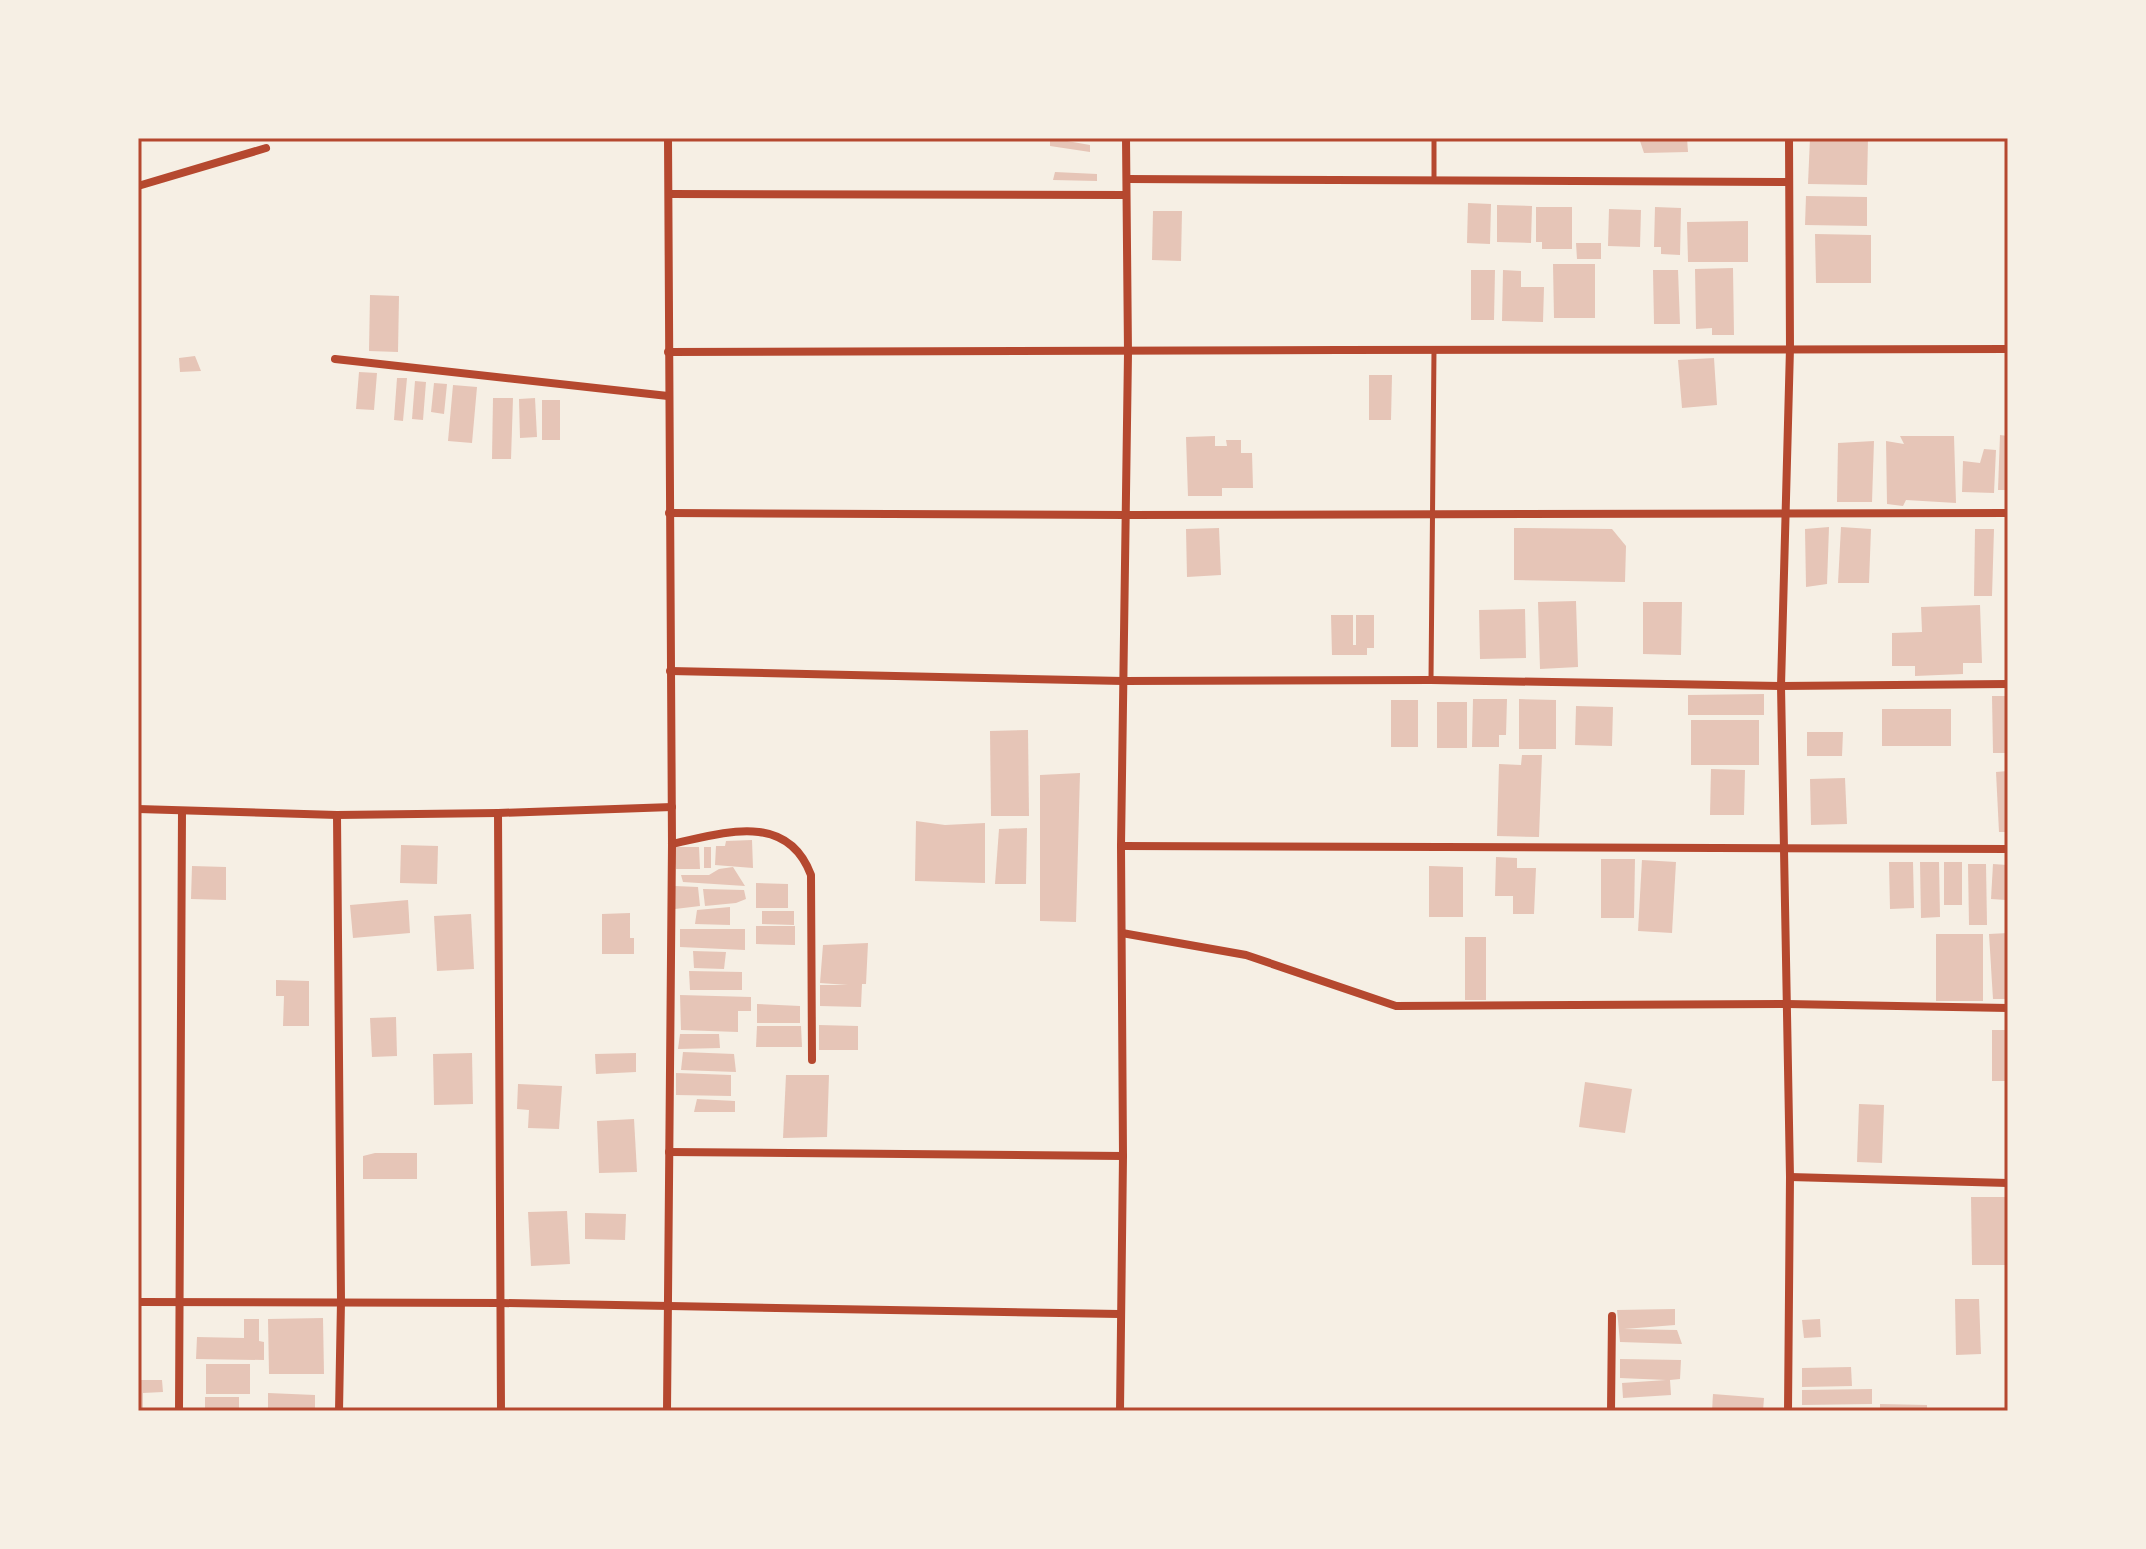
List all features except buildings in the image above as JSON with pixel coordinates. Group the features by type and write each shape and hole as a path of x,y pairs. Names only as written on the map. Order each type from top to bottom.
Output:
{"street":[{"path":"667,1411 672,844 668,138"},
{"path":"1120,1411 1123,1156 1121,846 1128,353 1126,138"},
{"path":"1788,1411 1790,1177 1781,686 1790,348 1789,138"},
{"path":"138,186 266,148"},
{"path":"1127,179 1789,182"},
{"path":"669,194 1126,195"},
{"path":"668,352 2008,349"},
{"path":"335,359 668,396"},
{"path":"669,513 2008,513"},
{"path":"670,671 1123,681 1431,680 1781,686 2008,684"},
{"path":"138,809 337,815 672,807"},
{"path":"179,1411 182,811"},
{"path":"498,813 501,1411"},
{"path":"337,815 339,1411"},
{"path":"672,844 749,831 773,834 790,843 805,858 811,875 812,1060"},
{"path":"1121,846 2008,849"},
{"path":"1122,933 1246,955 1396,1006 1787,1004 2008,1008"},
{"path":"669,1152 1123,1156"},
{"path":"1790,1177 2008,1183"},
{"path":"138,1302 341,1301 1119,1314"},
{"path":"1611,1411 1612,1316"}],"lane":[{"path":"1434,138 1434,179"},
{"path":"1431,680 1434,349"}]}
